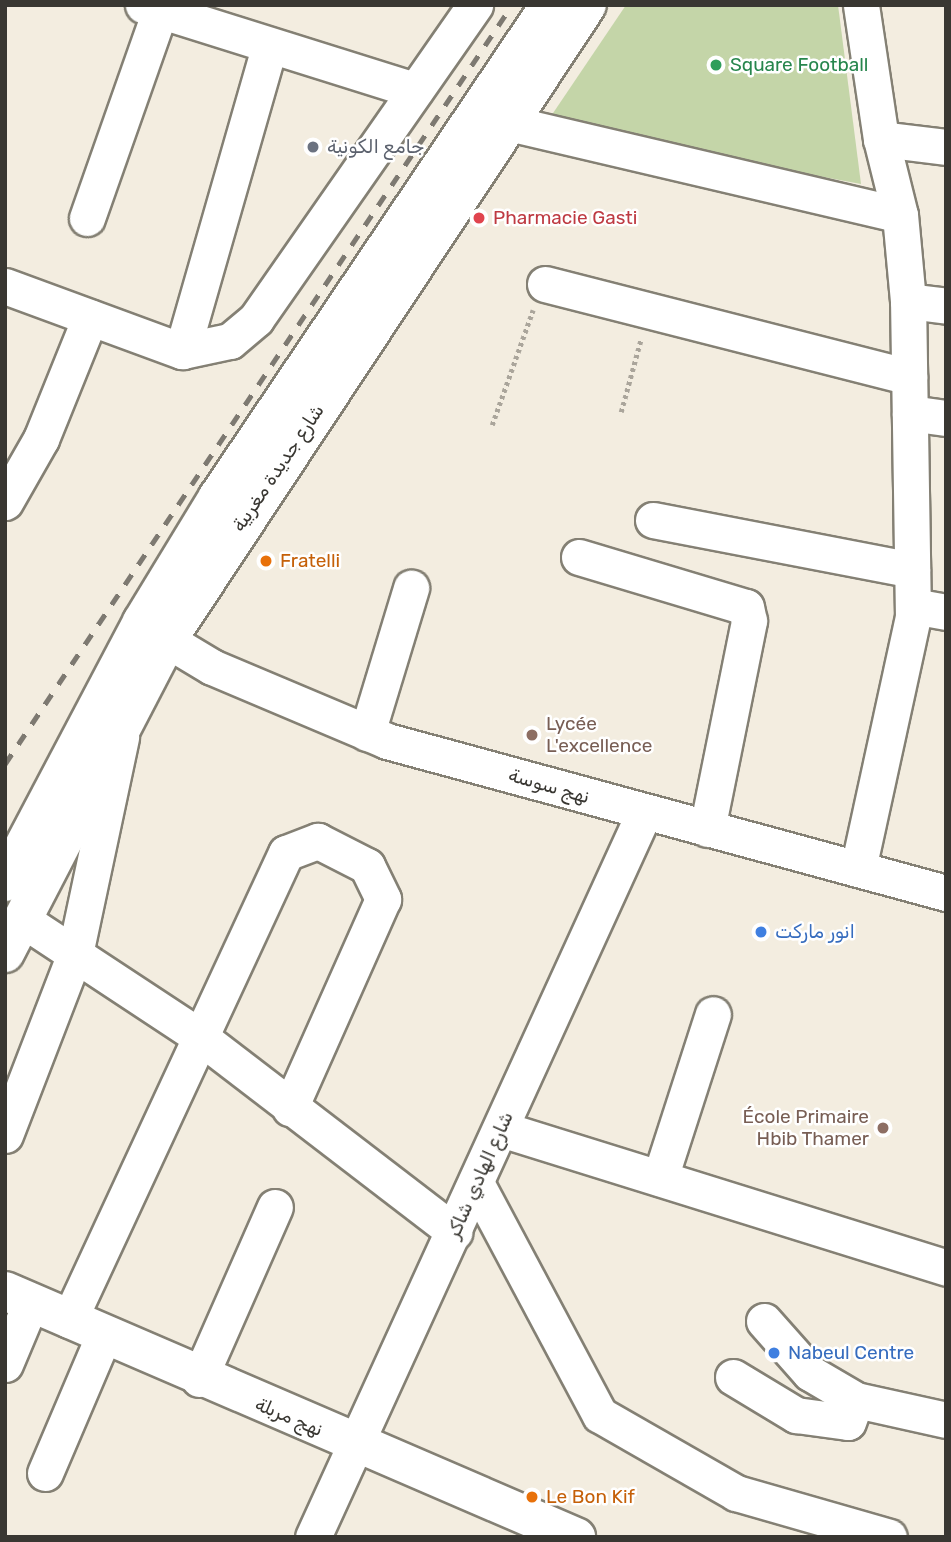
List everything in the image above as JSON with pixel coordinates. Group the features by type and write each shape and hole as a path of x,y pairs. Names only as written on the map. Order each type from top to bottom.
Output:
{"main road":[{"name":"شارع جديدة مغربية","path":"14,936 167,640 493,120 550,5"},
{"name":"شارع جديدة مغربية","path":"5,882 142,622 218,496 493,120 587,5"},
{"name":"نهج مربلة","path":"18,1296 200,1379 576,1537"}],"street":[{"path":"5,286 182,351 230,341 256,319 475,5"},
{"path":"858,869 929,609 912,570 908,301 900,215 881,139 861,5"},
{"path":"87,218 152,8 415,90"},
{"path":"182,351 270,46"},
{"path":"493,120 900,215"},
{"path":"881,139 946,148"},
{"path":"545,284 909,377"},
{"path":"908,301 946,306"},
{"path":"5,502 41,439 90,318"},
{"path":"910,413 946,418"},
{"path":"653,520 912,570"},
{"path":"579,557 746,607 749,621 707,829"},
{"path":"368,733 411,588"},
{"name":"نهج سوسة","path":"167,640 212,667 368,733 644,813 946,893"},
{"path":"5,1135 75,954 114,793 121,730"},
{"name":"شارع الهادي شاكر","path":"313,1537 644,813"},
{"path":"69,1320 286,852 318,841 368,866 381,888 382,910 290,1108"},
{"path":"14,936 75,954 200,1036 454,1232"},
{"path":"660,1178 713,1014"},
{"path":"501,1129 946,1268"},
{"path":"476,1183 600,1415 736,1493 889,1537"},
{"path":"200,1379 275,1207"},
{"path":"5,1364 18,1296"},
{"path":"764,1321 810,1373 856,1401 946,1420"},
{"path":"46,1472 104,1335"},
{"path":"733,1377 796,1415 848,1422 856,1401"}],"path":[{"path":"492,425 545,284"},
{"path":"621,412 649,311"}],"green space":[{"name":"Square Football","path":"626,5 838,5 861,184 545,125"}],"railway":[{"path":"5,764 512,5"}],"place":[{"name":"Square Football","path":"716,65"},
{"name":"جامع الكونية","path":"313,147"},
{"name":"Pharmacie Gasti","path":"479,218"},
{"name":"Fratelli","path":"266,561"},
{"name":"Lycée L'excellence","path":"532,735"},
{"name":"انور ماركت","path":"761,932"},
{"name":"École Primaire Hbib Thamer","path":"883,1128"},
{"name":"Nabeul Centre","path":"774,1353"},
{"name":"Le Bon Kif","path":"532,1497"}]}
